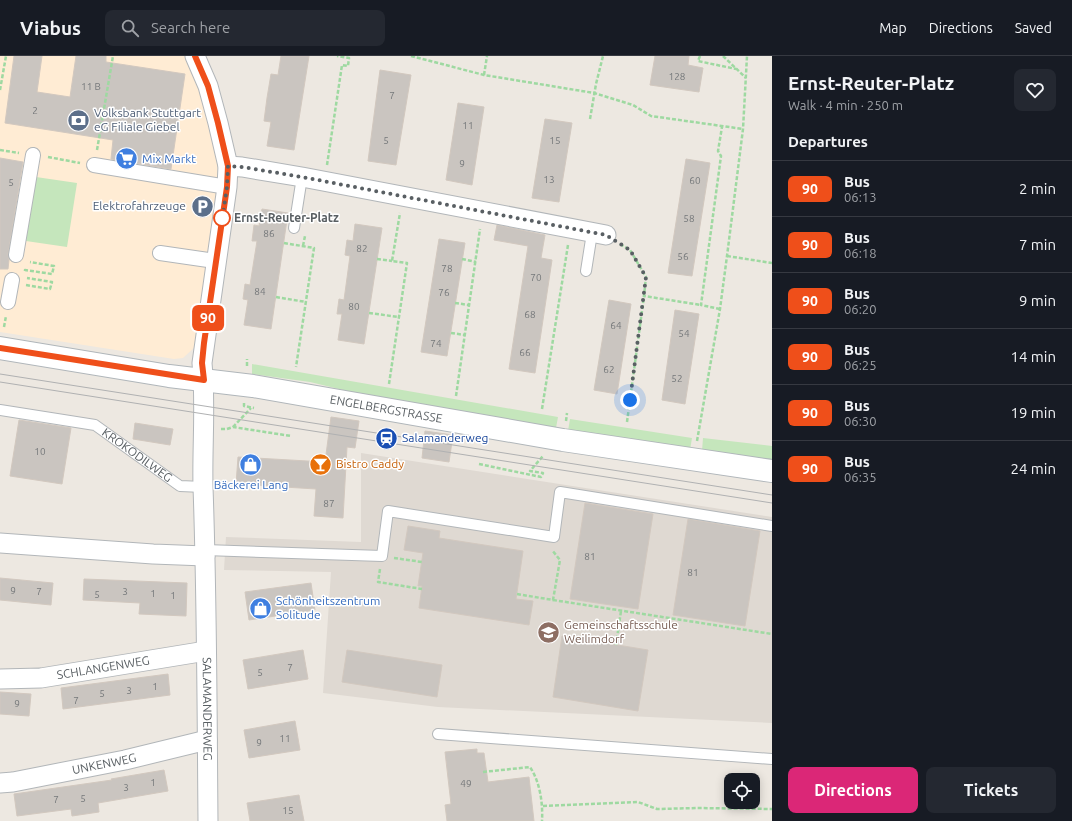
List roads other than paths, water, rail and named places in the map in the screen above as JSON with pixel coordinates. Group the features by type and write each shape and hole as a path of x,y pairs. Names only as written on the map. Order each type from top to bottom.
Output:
{"main road":[{"name":"ENGELBERGSTRASSE","path":"0,348 204,380 253,386 563,440 772,471"}],"street":[{"name":"SALAMANDERWEG","path":"195,56 208,86 228,166 227,187 202,363 204,380 203,487 208,821"},
{"path":"21,258 33,155"},
{"path":"94,165 227,187"},
{"path":"228,166 302,177 599,234"},
{"path":"160,253 216,261"},
{"path":"8,302 12,282"},
{"path":"0,543 153,554 205,553"},
{"name":"SCHLANGENWEG","path":"0,678 41,678 206,651"},
{"name":"UNKENWEG","path":"0,782 14,782 110,763 207,740"}],"lane":[{"path":"294,228 302,177"},
{"path":"586,271 599,234"},
{"name":"KROKODILWEG","path":"0,410 95,425 180,486 203,487"},
{"path":"205,553 382,556 388,511 554,537 560,492 772,526"},
{"path":"438,734 772,759"}],"tram line":[{"path":"0,374 772,495"},
{"path":"0,382 772,503"}],"place":[{"name":"Volksbank Stuttgart eG Filiale Giebel","path":"78,120"},
{"name":"Mix Markt","path":"126,159"},
{"name":"Elektrofahrzeuge","path":"202,206"},
{"name":"Ernst-Reuter-Platz","path":"222,218"},
{"name":"Salamanderweg","path":"387,438"},
{"name":"Bäckerei Lang","path":"251,464"},
{"name":"Bistro Caddy","path":"321,464"},
{"name":"Schönheitszentrum Solitude","path":"260,608"},
{"name":"Gemeinschaftsschule Weilimdorf","path":"549,632"}]}
